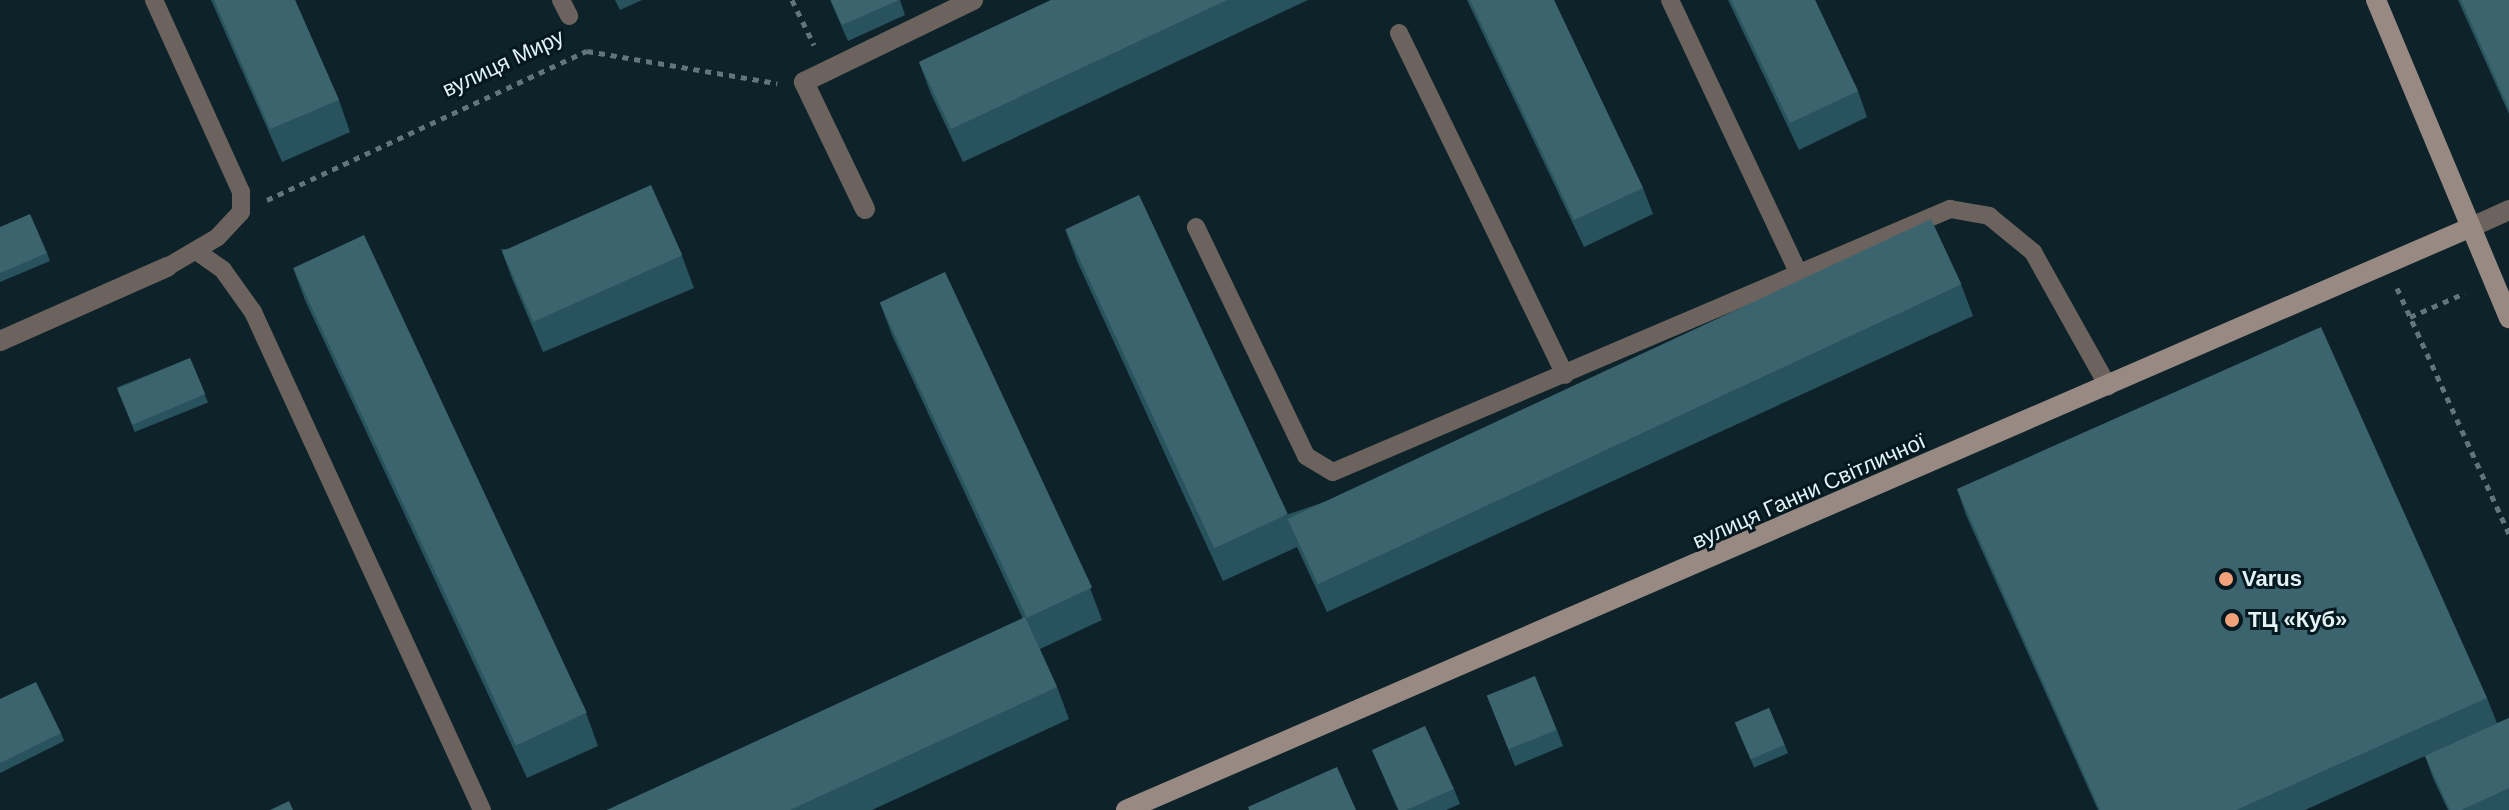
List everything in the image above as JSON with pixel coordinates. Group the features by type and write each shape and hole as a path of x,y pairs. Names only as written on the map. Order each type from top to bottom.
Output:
{"street":[{"path":"865,209 804,82 973,0"},
{"path":"2376,0 2467,229 2509,318"},
{"name":"вулиця Ганни Світличної","path":"1126,810 2509,210"},
{"path":"0,341 167,267"}],"lane":[{"path":"154,0 241,192 241,212 199,253 167,267"},
{"path":"1670,0 1798,272"},
{"path":"1399,33 1565,375"},
{"path":"1196,227 1306,456 1320,468 1349,470 1924,215 1969,209 1989,216 2033,252 2057,284 2108,386"},
{"path":"199,253 223,270 253,312 482,810"}],"path":[{"path":"792,0 827,71"},
{"name":"вулиця Миру","path":"241,212 587,51 757,83 804,82"},
{"path":"2394,280 2509,534"},
{"path":"2410,317 2465,293"}],"building":[{"path":"214,0 295,0 339,100 270,129"},
{"path":"831,0 899,0 842,25"},
{"path":"1051,0 1227,0 951,129 919,62"},
{"path":"1470,0 1554,0 1643,188 1574,220"},
{"path":"1731,0 1815,0 1858,91 1790,123"},
{"path":"2461,0 2509,0 2509,109"},
{"path":"651,185 682,255 533,322 502,251"},
{"path":"1139,195 1288,514 1214,548 1066,229"},
{"path":"30,214 47,253 0,273 0,227"},
{"path":"1931,219 1961,284 1318,584 1288,519"},
{"path":"364,235 587,713 516,746 293,268"},
{"path":"945,272 1092,587 1027,618 880,302"},
{"name":"ТЦ «Куб»","path":"2321,327 2487,698 2236,810 2100,810 1957,489"},
{"path":"190,358 205,394 133,425 117,389"},
{"path":"1025,617 1057,687 790,810 607,810"},
{"path":"1535,676 1557,730 1509,749 1487,695"},
{"path":"36,682 61,733 0,763 0,699"},
{"path":"1769,708 1785,745 1751,759 1735,722"},
{"path":"2509,718 2509,788 2461,810 2450,810 2425,756"},
{"path":"1425,726 1454,789 1406,810 1399,810 1372,750"},
{"path":"1337,767 1356,810 1249,810 1248,807"},
{"path":"289,801 293,810 270,810"}],"place":[{"name":"Varus","path":"2226,579"},
{"name":"ТЦ «Куб»","path":"2232,620"}]}
